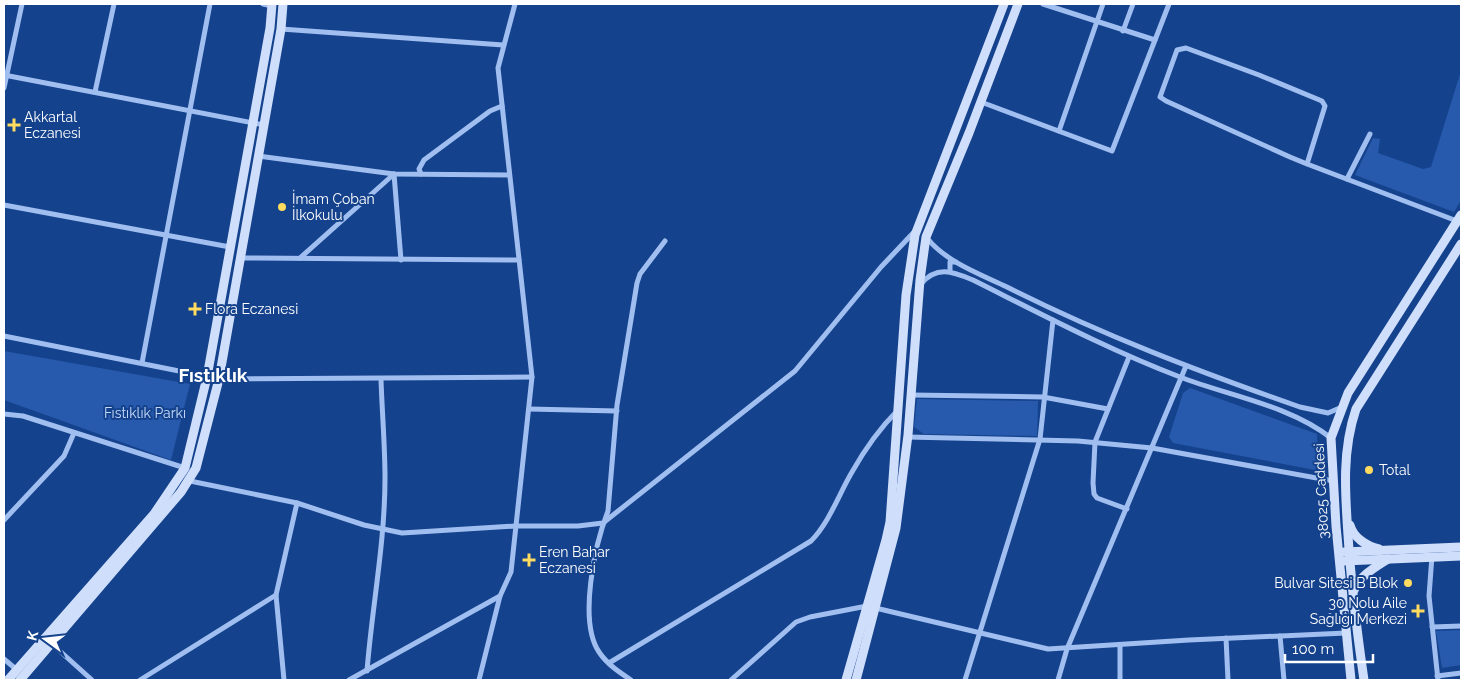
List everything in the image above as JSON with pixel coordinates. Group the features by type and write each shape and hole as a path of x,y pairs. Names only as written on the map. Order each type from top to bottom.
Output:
{"street":[{"path":"4,88 5,76 22,4"},
{"path":"95,92 114,4"},
{"path":"142,363 210,4"},
{"path":"8,680 154,514 185,468 207,377 253,123 270,28 269,4"},
{"path":"20,680 190,481 196,468 218,379 281,29 283,4"},
{"path":"479,680 500,596 511,572 532,377 508,175 498,68 515,4"},
{"path":"856,680 890,522 906,295 918,227 1004,4"},
{"path":"846,680 896,528 911,395 919,286 926,237 981,102 1018,4"},
{"path":"1043,4 1056,6 1097,23 1154,40"},
{"path":"1059,131 1103,4"},
{"path":"1123,31 1132,4"},
{"path":"981,102 1112,151 1168,4"},
{"path":"281,29 503,45"},
{"path":"1307,164 1325,106 1322,101 1186,48 1177,50 1160,97 1307,164 1459,218"},
{"path":"5,76 190,109 264,125"},
{"path":"421,174 419,169 424,160 490,111 502,106"},
{"path":"1347,179 1370,134"},
{"path":"258,156 394,174 508,175"},
{"path":"300,258 394,174"},
{"path":"394,174 401,260"},
{"path":"4,205 230,247"},
{"name":"38025 Caddesi","path":"1351,680 1332,481 1332,438 1348,393 1459,218"},
{"path":"190,481 297,503 382,530 402,533 516,526 578,526 603,523 795,370 881,266 918,227"},
{"path":"926,237 941,252 959,263 1088,327 1186,366 1315,411 1332,413 1343,406"},
{"path":"630,680 609,663 593,640 588,610 603,523 608,511 617,411 637,282 640,274 664,240"},
{"name":"38025 Caddesi","path":"1364,680 1353,593 1345,487 1350,427 1356,409 1461,244"},
{"path":"239,258 519,260"},
{"path":"950,271 950,262 959,263"},
{"path":"919,286 930,275 938,271 950,271 973,280 1129,357 1182,378 1283,412 1332,438"},
{"path":"965,680 1040,440 1043,397 1053,320"},
{"path":"4,336 218,379 532,377"},
{"path":"1127,509 1103,501 1094,494 1095,442 1129,357"},
{"path":"1058,680 1067,649 1186,366"},
{"path":"368,671 370,626 382,530 385,479 381,379"},
{"path":"911,395 1043,397 1108,408"},
{"path":"529,409 617,411"},
{"path":"609,663 810,541 821,529 852,472 878,431 898,410"},
{"path":"4,414 23,416 185,468"},
{"path":"4,520 64,456 74,433"},
{"path":"907,437 1095,442 1152,448 1332,481"},
{"path":"284,680 276,595 297,503"},
{"path":"1347,515 1355,536 1389,555 1461,548"},
{"path":"1353,593 1358,581 1389,555"},
{"path":"1339,556 1461,556"},
{"path":"1432,556 1429,596 1438,678 1461,673"},
{"path":"140,680 276,595"},
{"path":"349,680 368,671 444,625 500,596"},
{"path":"730,680 796,622 810,617 871,607 1048,650 1226,638 1346,633"},
{"path":"1432,628 1461,626"},
{"path":"1280,636 1284,680"},
{"path":"1226,638 1228,680"},
{"path":"52,644 92,680"},
{"path":"1120,645 1120,680"},
{"path":"4,659 17,670"}],"green space":[{"path":"1461,71 1461,200 1454,212 1355,175 1373,138 1380,139 1378,153 1423,169 1431,167"},
{"name":"Fıstıklık Parkı","path":"4,351 190,384 171,460 4,400"},
{"path":"1190,388 1317,434 1318,465 1315,470 1173,443 1169,437 1183,393"},
{"path":"917,399 1038,401 1037,436 924,434 914,427"},
{"path":"1461,630 1461,665 1442,668 1436,631"}],"place":[{"name":"Akkartal Eczanesi","path":"14,125"},
{"name":"İmam Çoban İlkokulu","path":"282,207"},
{"name":"Flora Eczanesi","path":"195,309"},
{"name":"Total","path":"1369,470"},
{"name":"Eren Bahar Eczanesi","path":"529,560"},
{"name":"Bulvar Sitesi B Blok","path":"1408,583"},
{"name":"30 Nolu Aile Sağlığı Merkezi","path":"1418,611"}],"district":[{"name":"Fıstıklık","path":"213,375"}]}
